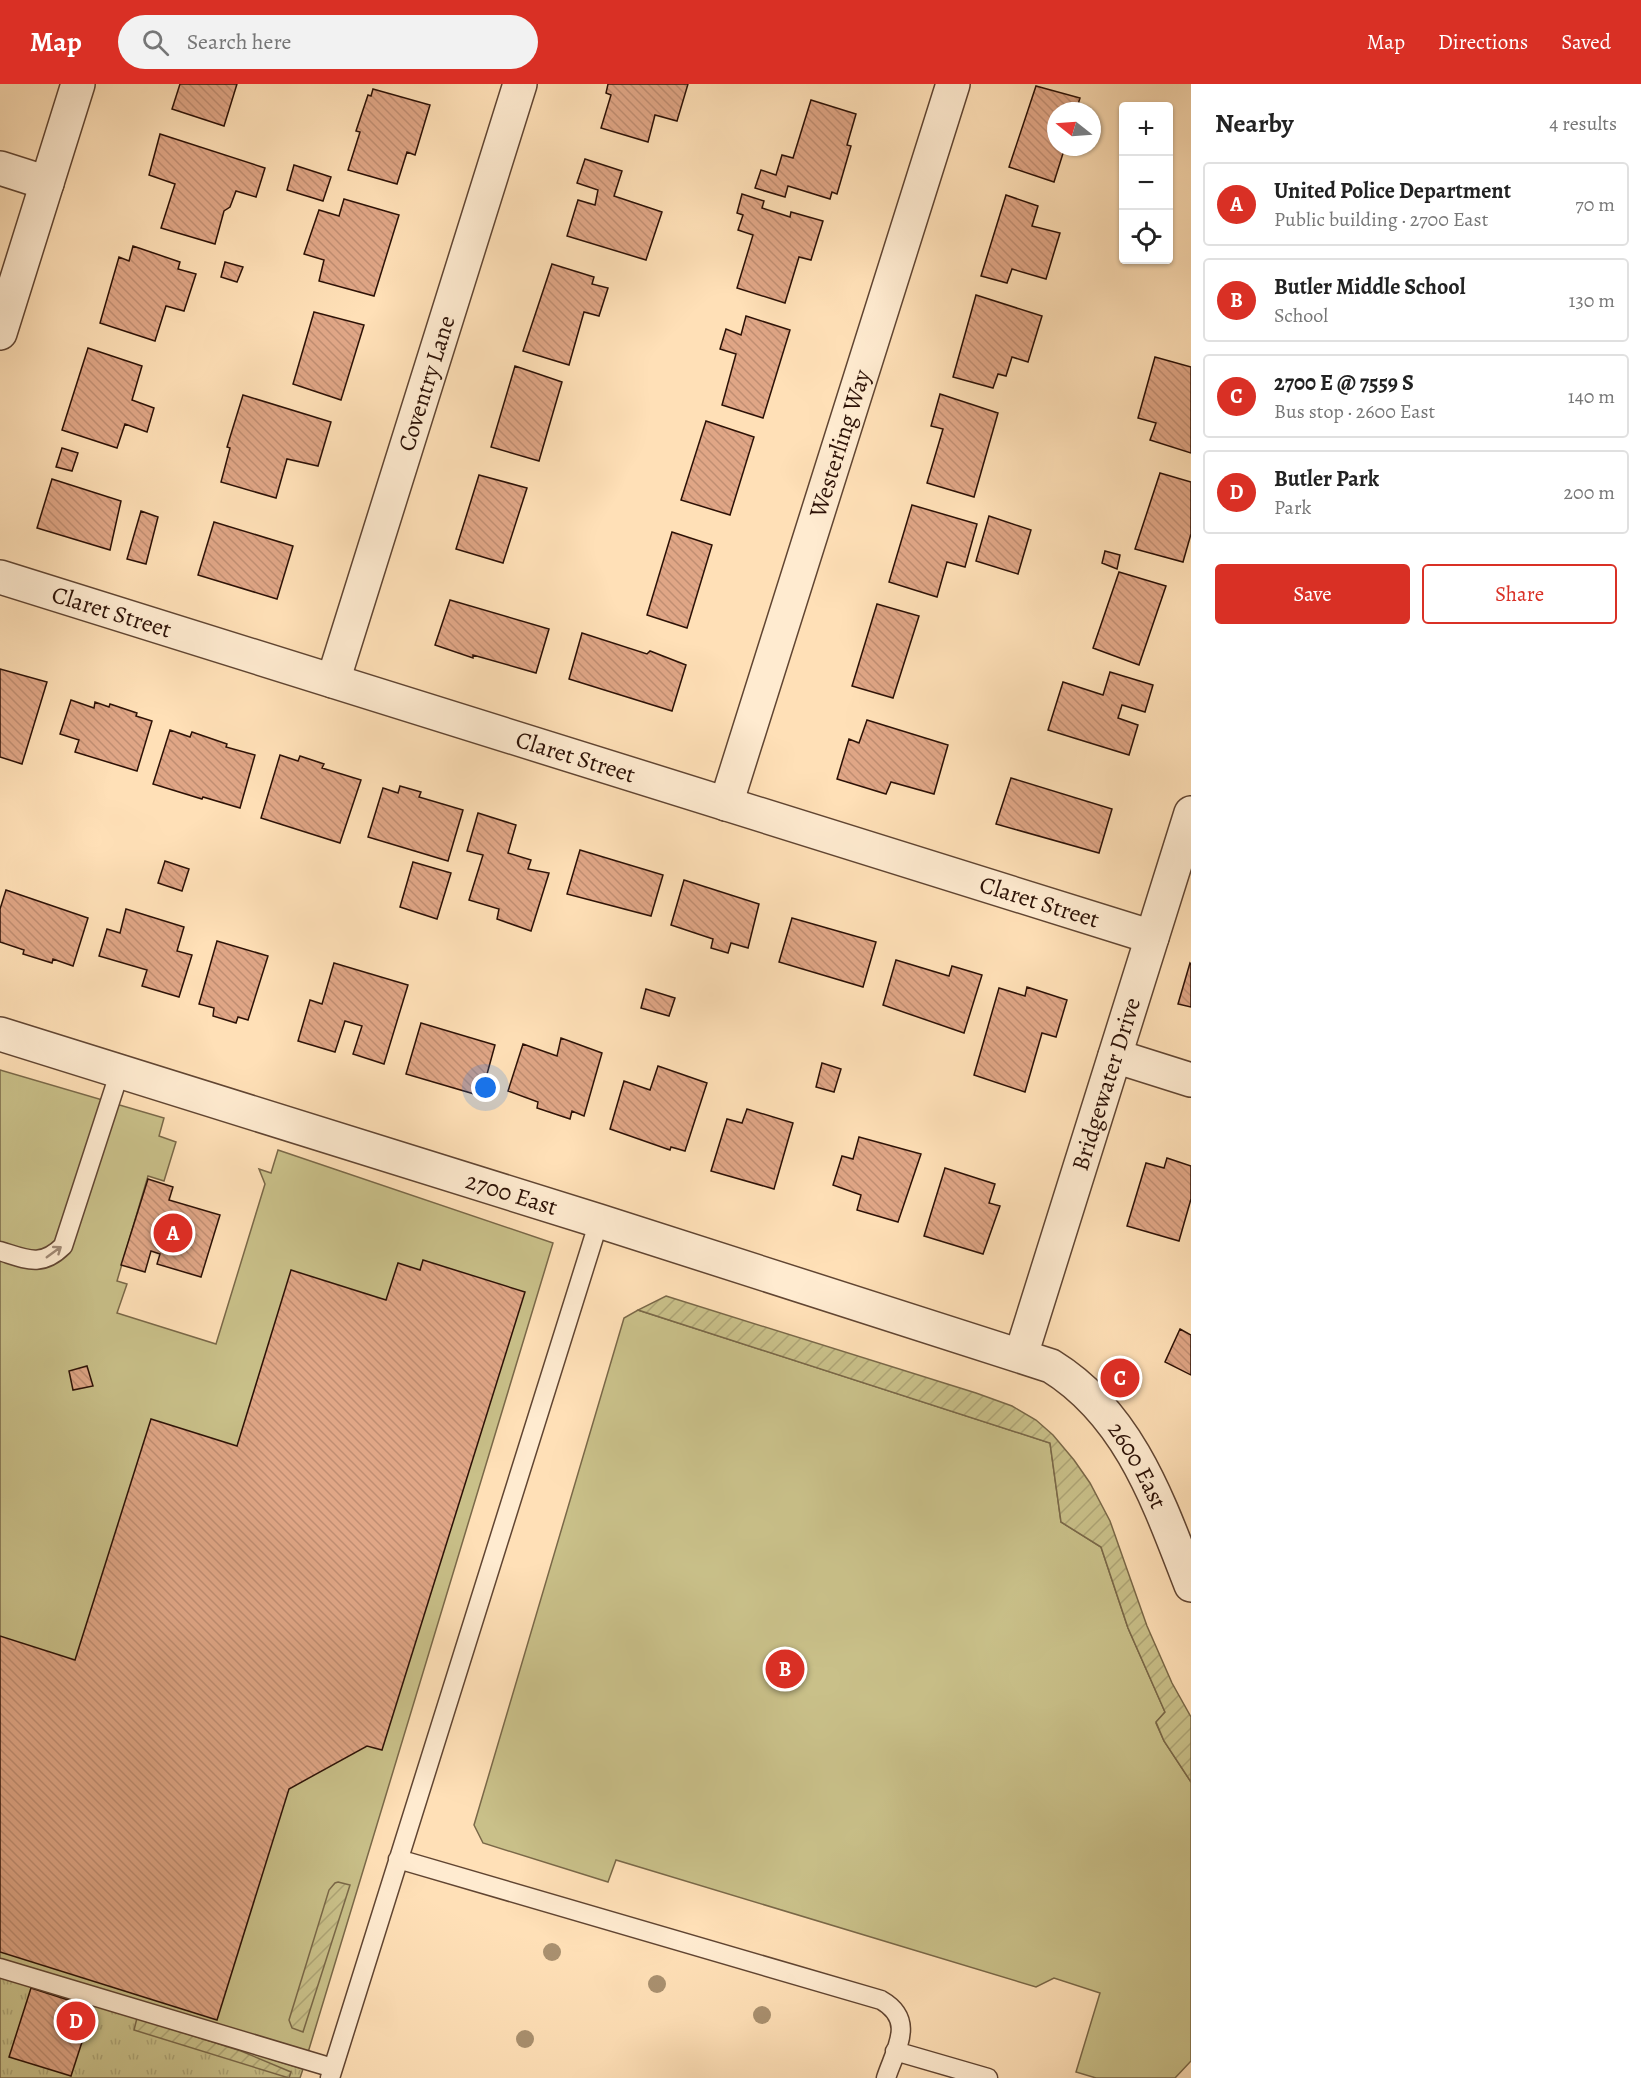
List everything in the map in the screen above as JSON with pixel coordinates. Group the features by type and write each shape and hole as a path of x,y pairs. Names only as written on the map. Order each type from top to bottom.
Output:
{"street":[{"path":"0,333 78,84"},
{"name":"Coventry Lane","path":"333,681 520,84"},
{"name":"Westerling Way","path":"726,804 953,84"},
{"path":"0,168 47,183"},
{"name":"Claret Street","path":"0,577 1152,937"},
{"name":"Bridgewater Drive","path":"1021,1355 1191,813"},
{"name":"2700 East","path":"0,1034 1021,1355"},
{"path":"1115,1056 1191,1080"},
{"name":"2600 East","path":"1021,1355 1051,1366 1066,1376 1084,1391 1126,1440 1149,1479 1191,1585"}],"lane":[{"path":"0,1251 32,1261 43,1260 55,1254 63,1246 120,1071"},
{"path":"0,1968 332,2073 599,1221"},
{"path":"398,1859 881,2000 898,2013 902,2022 886,2078"},
{"path":"895,2051 988,2078"}],"green space":[{"path":"0,1070 164,1118 159,1136 176,1142 164,1181 148,1176 117,1281 127,1284 117,1313 216,1344 265,1184 259,1169 271,1173 278,1150 553,1243 303,2069 0,1974"},
{"path":"666,1296 976,1393 1012,1406 1036,1420 1053,1435 1090,1483 1110,1521 1147,1626 1172,1683 1191,1717 1191,1782 1164,1741 1156,1722 1165,1712 1128,1628 1101,1547 1061,1522 1050,1443 638,1310"},
{"path":"638,1310 1050,1443 1061,1522 1101,1547 1128,1628 1165,1712 1156,1723 1164,1741 1191,1782 1191,2061 1175,2078 1096,2078 1076,2072 1100,1993 1054,1978 1036,1987 616,1860 608,1882 483,1843 474,1825 624,1318"},
{"path":"338,1882 350,1885 303,2032 292,2028 289,2020 329,1890"},
{"path":"0,1974 303,2069 300,2078 0,2078"},
{"path":"137,2018 241,2051 291,2072 289,2078 134,2030"}],"building":[{"path":"180,84 237,84 224,126 172,109"},
{"path":"608,84 688,84 677,121 655,115 648,142 601,128 611,95 606,93"},
{"path":"1036,86 1080,98 1079,102 1047,102 1047,156 1062,156 1054,182 1009,167"},
{"path":"373,89 430,105 415,155 407,152 397,184 348,170 360,132 356,131 368,95 371,96"},
{"path":"811,100 856,114 847,145 851,146 837,194 832,192 830,199 788,186 785,197 755,188 761,170 776,175 782,155 793,158"},
{"path":"160,134 265,168 256,197 236,191 230,207 224,211 215,244 161,228 175,184 149,175"},
{"path":"585,159 622,171 614,196 662,212 646,260 567,236 578,200 595,205 598,190 577,183"},
{"path":"294,165 331,177 323,201 287,190"},
{"path":"742,194 764,201 762,208 790,217 791,212 823,221 811,260 799,257 785,303 737,288 753,235 738,230 743,215 737,213"},
{"path":"1006,195 1038,206 1032,226 1060,233 1046,279 1012,269 1007,283 981,276"},
{"path":"344,199 399,215 374,296 319,281 324,260 304,254 319,210 339,216"},
{"path":"133,246 180,262 178,269 196,274 184,311 166,306 155,341 100,323 119,257 129,261"},
{"path":"225,262 243,267 237,282 221,277"},
{"path":"552,264 594,277 592,284 608,288 599,316 584,312 569,365 523,351"},
{"path":"976,295 1042,316 1028,362 1012,357 1006,376 998,374 993,388 953,377"},
{"path":"314,312 364,325 341,400 293,384"},
{"path":"746,316 790,330 763,418 722,405 736,354 720,349 726,329 741,335"},
{"path":"88,348 142,366 132,400 154,408 147,432 125,424 117,448 62,430"},
{"path":"1155,357 1191,367 1191,453 1150,440 1156,423 1138,418"},
{"path":"515,366 562,382 539,461 491,447"},
{"path":"940,394 998,413 974,497 927,483 943,429 931,426"},
{"path":"243,395 331,422 318,466 287,459 276,498 221,482 230,448 227,447"},
{"path":"706,421 754,437 730,515 681,500"},
{"path":"62,448 78,453 72,471 56,467"},
{"path":"1160,473 1191,482 1191,534 1183,562 1135,549"},
{"path":"479,475 527,488 503,563 456,549"},
{"path":"52,479 121,501 110,550 37,528"},
{"path":"912,505 977,524 965,567 947,562 937,597 889,582"},
{"path":"141,511 158,517 146,564 127,559"},
{"path":"989,516 1031,530 1018,574 976,561"},
{"path":"214,522 293,546 277,599 198,575"},
{"path":"672,532 712,545 687,628 647,615"},
{"path":"1105,551 1120,555 1117,569 1102,563"},
{"path":"1119,572 1166,586 1139,665 1093,648"},
{"path":"450,600 549,629 536,673 473,655 473,658 435,645"},
{"path":"877,604 919,616 893,698 852,686"},
{"path":"582,633 647,654 650,651 686,665 672,711 569,679"},
{"path":"0,669 47,682 22,764 0,757"},
{"path":"1110,672 1153,685 1145,712 1122,705 1118,718 1138,725 1129,755 1048,730 1063,682 1103,695"},
{"path":"71,700 94,708 95,702 109,707 110,704 152,721 137,771 75,752 79,740 60,734"},
{"path":"867,720 948,745 934,794 891,782 886,794 837,779 849,739 859,743"},
{"path":"170,730 190,737 192,732 227,744 226,747 255,755 240,808 153,784"},
{"path":"280,755 298,761 300,756 324,764 322,768 361,780 340,843 261,818"},
{"path":"1011,778 1112,809 1099,853 996,824"},
{"path":"400,786 421,792 419,797 463,810 448,861 368,837 383,788 398,793"},
{"path":"478,813 516,825 508,853 531,860 528,869 549,873 531,931 497,919 499,909 469,900 483,855 467,851"},
{"path":"580,850 663,875 651,916 567,894"},
{"path":"165,861 189,869 182,891 158,883"},
{"path":"413,862 451,873 437,919 400,907"},
{"path":"684,880 759,904 748,948 731,943 728,953 711,948 713,939 671,925"},
{"path":"6,890 88,918 73,966 53,959 52,963 23,954 24,950 0,942 0,909"},
{"path":"126,909 184,927 177,951 192,955 179,997 142,986 147,970 99,956 107,929 120,933"},
{"path":"792,918 876,942 863,987 779,962"},
{"path":"217,941 268,956 248,1020 238,1017 236,1023 213,1016 214,1008 199,1004"},
{"path":"896,960 949,976 952,966 982,975 964,1033 883,1005"},
{"path":"334,963 408,985 384,1064 353,1054 362,1026 345,1021 335,1052 298,1041 310,1000 322,1004"},
{"path":"1191,964 1191,1007 1178,1004"},
{"path":"1027,987 1067,1000 1056,1037 1042,1033 1025,1092 974,1075 999,988 1025,996"},
{"path":"646,989 675,998 669,1016 641,1008"},
{"path":"421,1023 495,1045 481,1096 406,1074"},
{"path":"561,1038 602,1053 584,1116 572,1111 570,1119 537,1108 538,1102 508,1091 523,1044 557,1056"},
{"path":"822,1063 841,1069 834,1092 816,1087"},
{"path":"658,1066 707,1083 685,1151 671,1147 670,1150 610,1129 624,1081 650,1090"},
{"path":"747,1109 793,1123 774,1189 711,1171 727,1119 742,1123"},
{"path":"859,1137 921,1154 898,1222 857,1210 861,1195 833,1185 842,1156 853,1159"},
{"path":"1167,1158 1191,1166 1191,1199 1179,1241 1127,1226 1146,1163 1164,1168"},
{"path":"945,1168 995,1184 989,1203 1000,1206 983,1254 924,1236"},
{"path":"148,1179 173,1187 169,1200 220,1215 201,1277 157,1264 160,1254 151,1251 145,1272 121,1265"},
{"path":"423,1260 525,1292 382,1750 367,1746 289,1789 217,2020 0,1952 0,1636 75,1660 151,1419 237,1446 291,1270 386,1300 398,1263 420,1270"},
{"path":"1180,1329 1191,1335 1191,1375 1165,1362"},
{"path":"87,1366 93,1386 73,1390 69,1371"},
{"path":"31,1988 93,2008 71,2076 9,2057"}],"place":[{"name":"United Police Department","path":"173,1233"},
{"name":"2700 E @ 7559 S","path":"1120,1378"},
{"name":"Butler Middle School","path":"785,1669"},
{"name":"Butler Park","path":"76,2021"}]}
